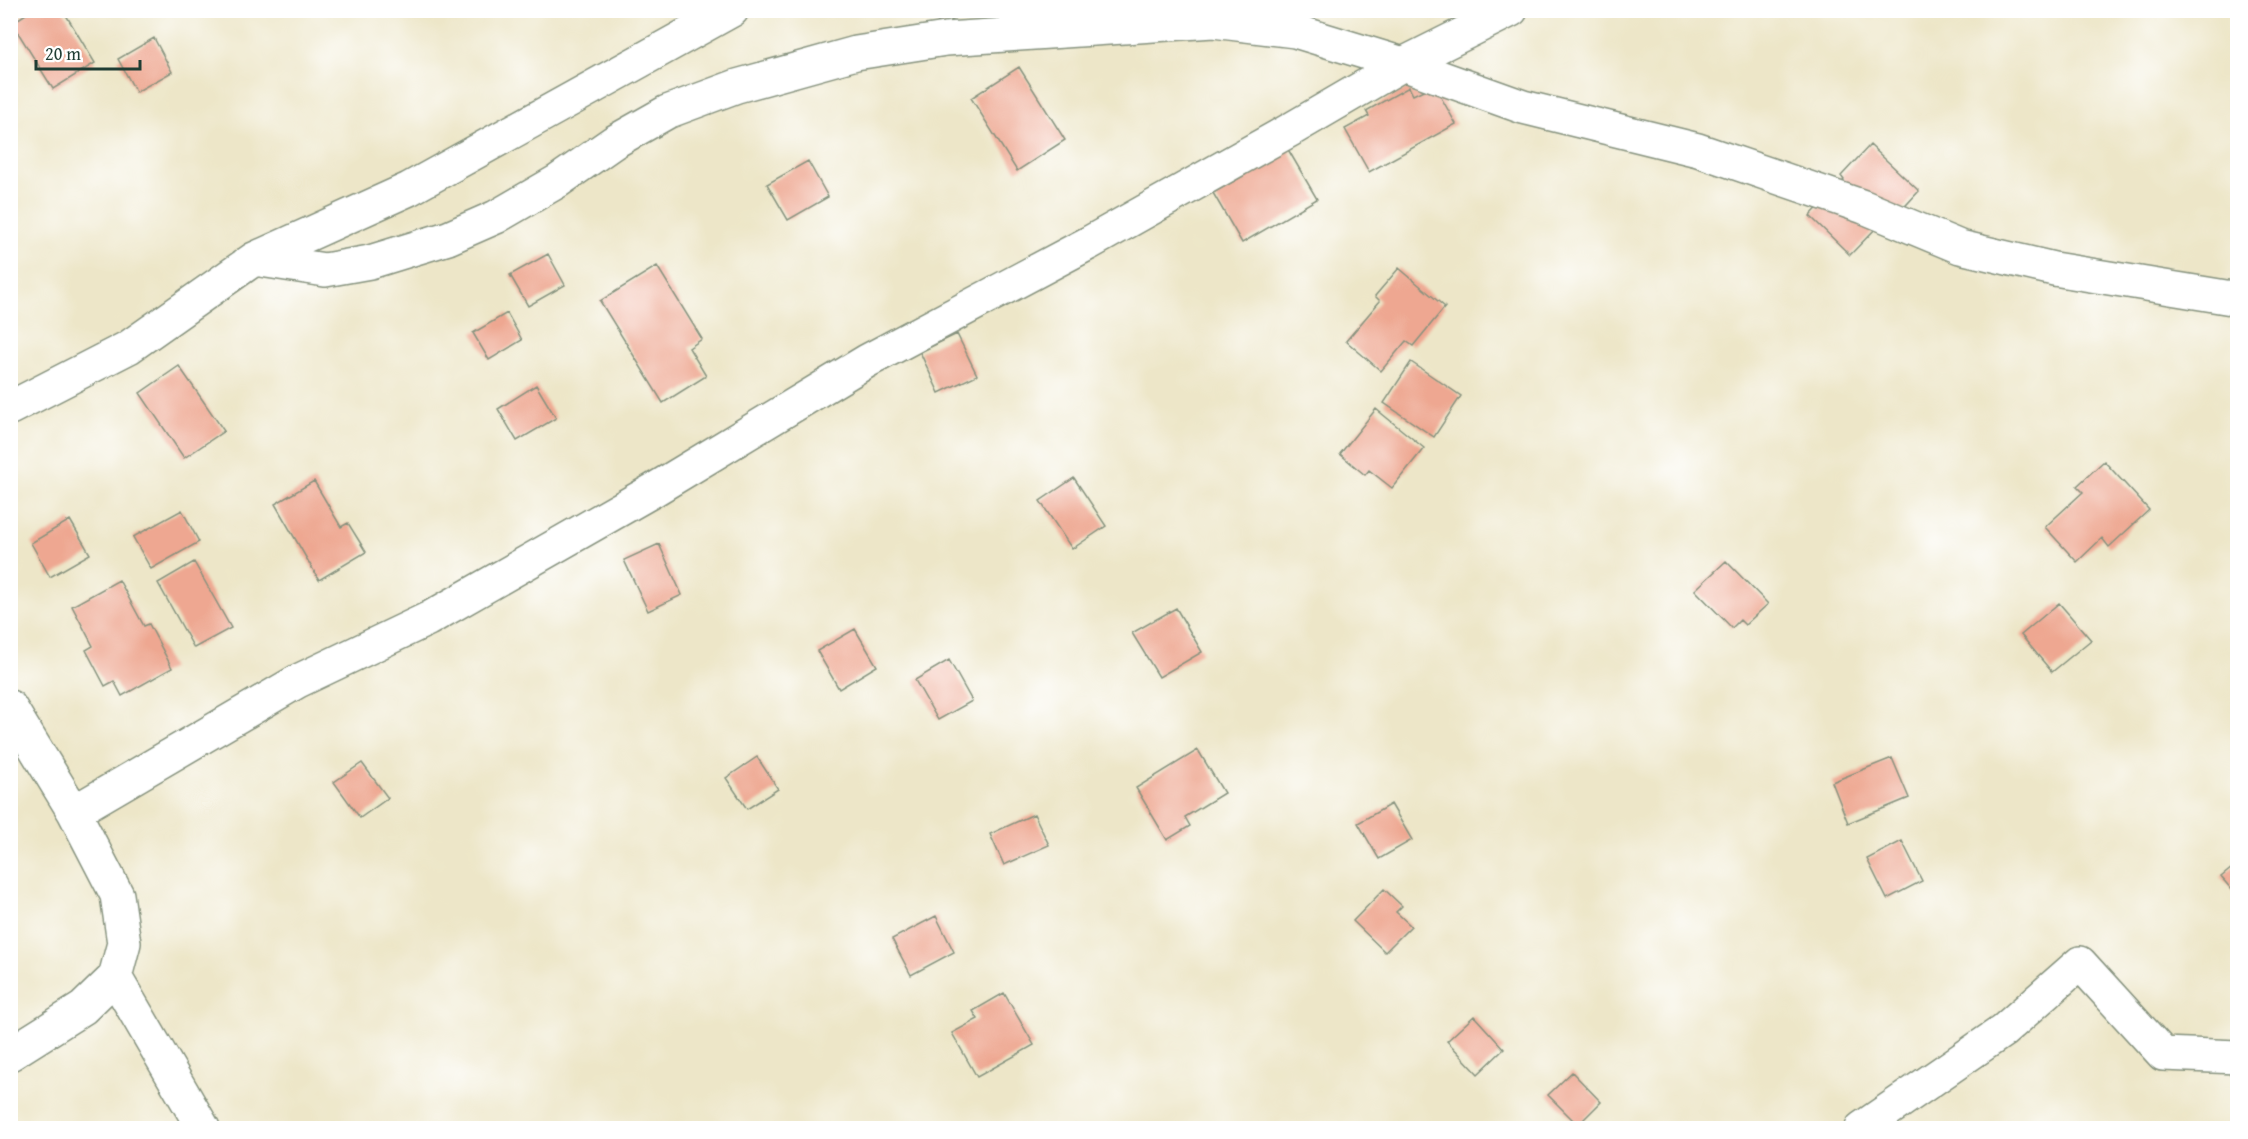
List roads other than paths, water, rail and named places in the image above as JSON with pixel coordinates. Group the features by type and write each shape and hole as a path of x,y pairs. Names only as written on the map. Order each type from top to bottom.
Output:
{"street":[{"path":"10,408 129,347 254,260 409,189 732,10"},
{"path":"74,812 298,681 428,619 652,491 867,361 1089,243 1403,64 1511,10"},
{"path":"254,260 325,270 370,262 448,238 496,217 558,181 614,142 667,112 737,86 856,53 946,39 1213,21 1295,31 1403,64 1523,107 1698,150 1864,207 1960,247 2054,269 2238,298"},
{"path":"10,707 74,812 117,895 124,943 115,977 83,1008 10,1054"},
{"path":"1862,1128 2003,1031 2080,963 2163,1054 2238,1057"},
{"path":"115,977 203,1128"}]}
